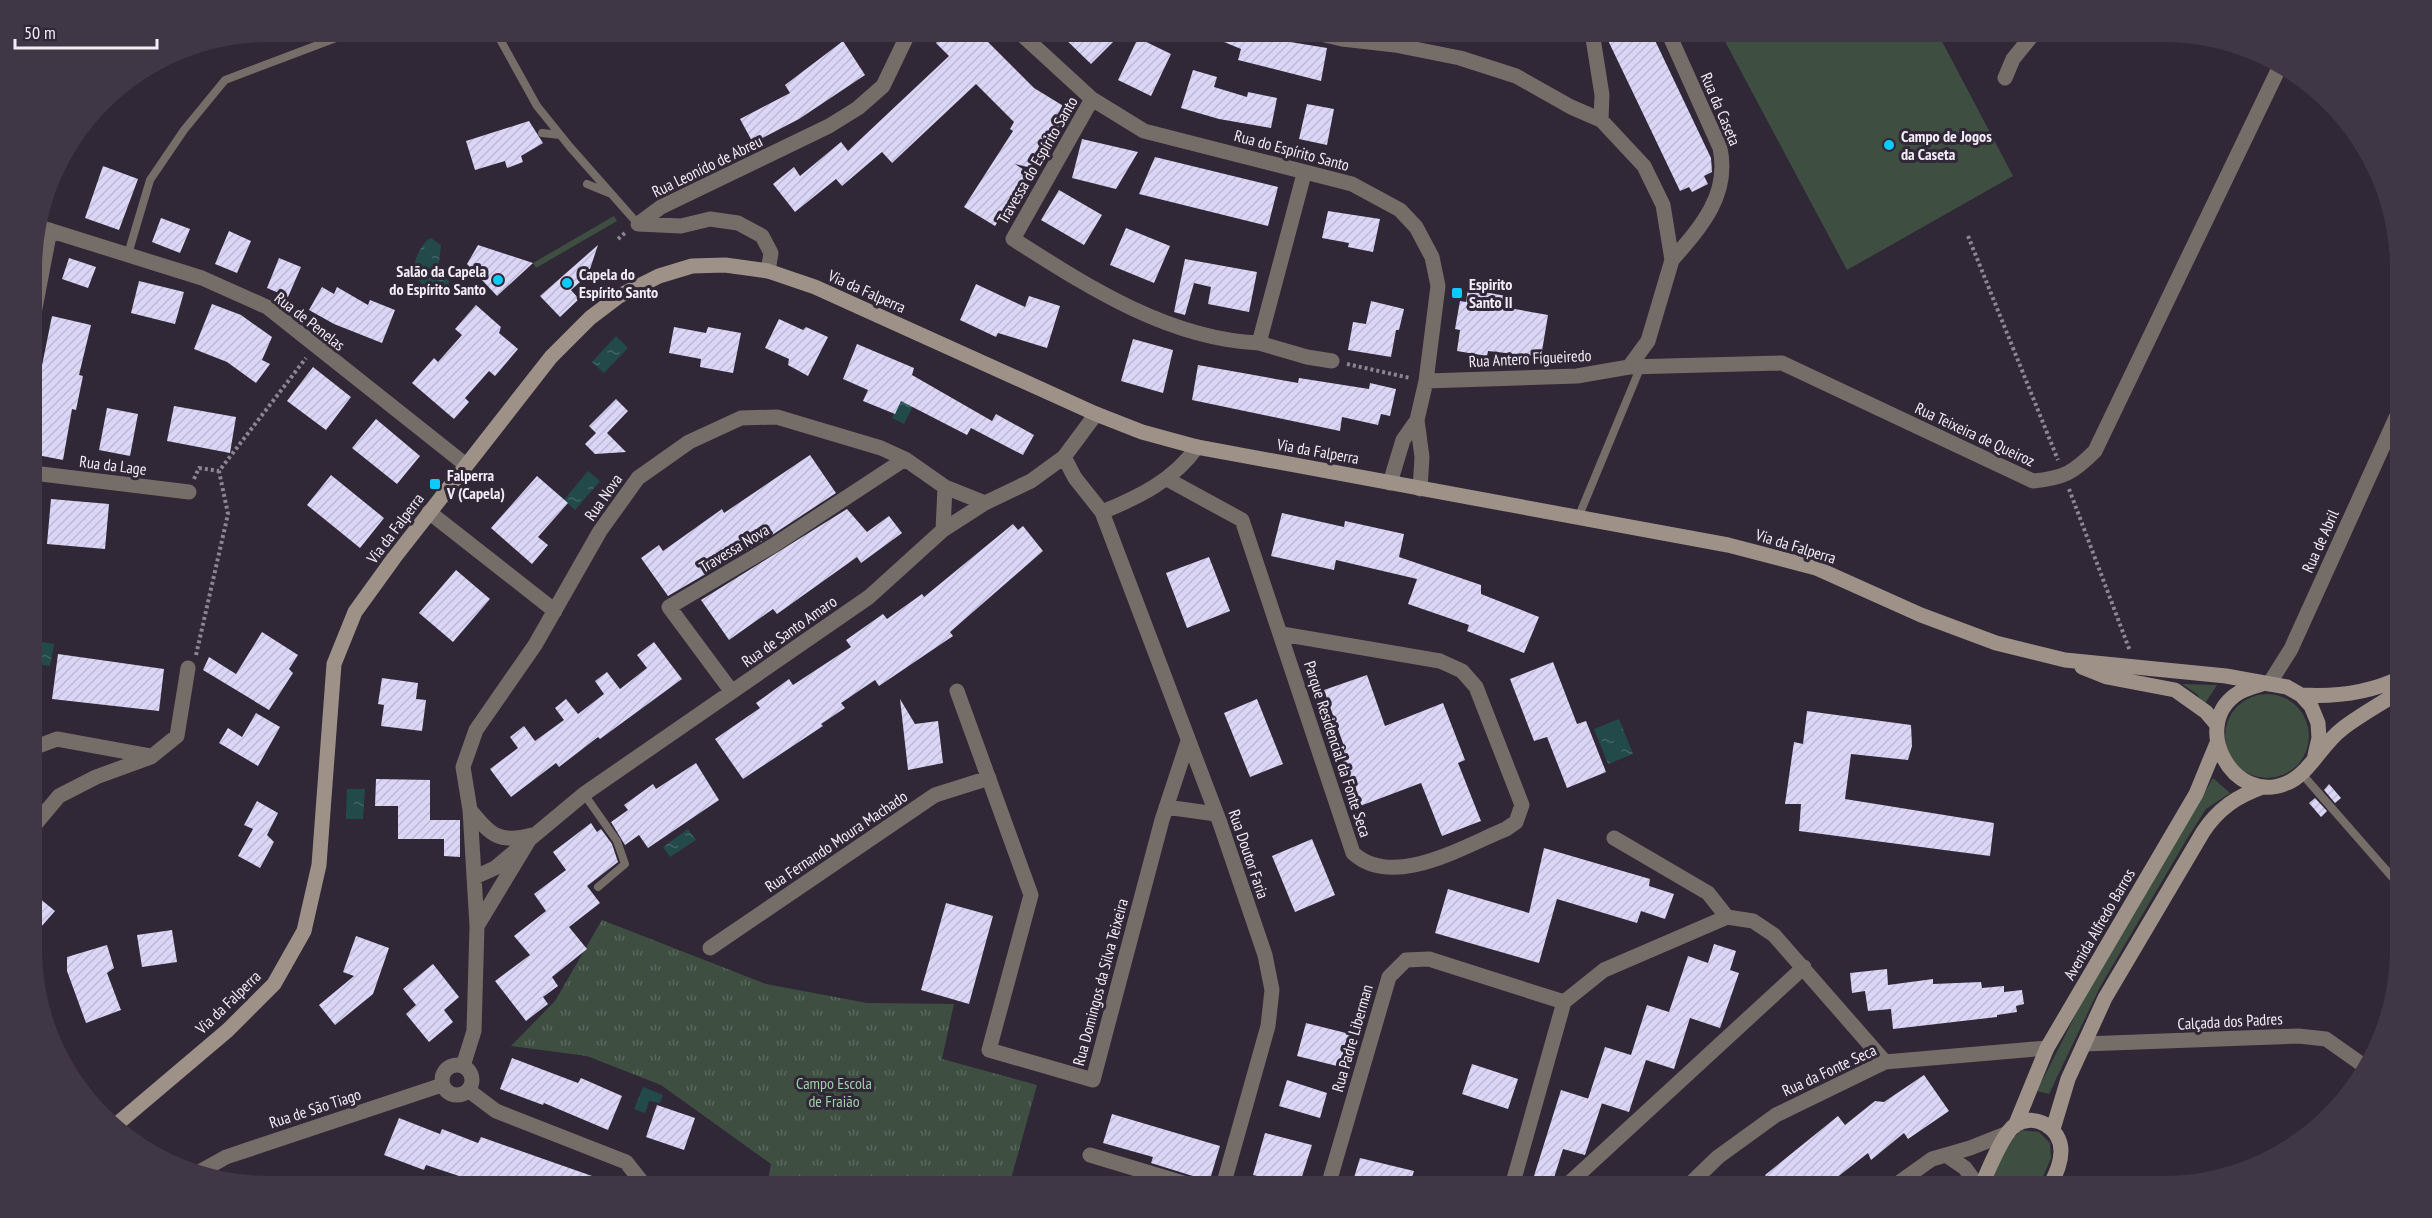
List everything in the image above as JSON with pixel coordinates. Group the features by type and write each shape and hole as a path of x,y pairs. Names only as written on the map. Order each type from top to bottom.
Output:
{"main road":[{"name":"Via da Falperra","path":"120,1121 228,1030 274,984 304,931 319,865 334,664 355,612 429,512 551,357 590,318 619,296 659,276 692,266 725,266 768,271 815,287 1096,414 1142,432 1197,447 1728,545 1816,568 1921,615 1996,643 2065,660 2226,676 2287,687 2301,695 2323,697 2363,691 2390,682"},
{"name":"Via da Falperra","path":"2065,660 2107,677 2175,690 2206,712 2217,725"},
{"path":"2263,787 2246,782 2235,775 2223,762 2217,743 2217,725 2232,699 2240,692 2265,684"},
{"path":"2301,695 2311,706 2318,723 2319,738 2315,755"},
{"path":"2054,1176 2059,1165 2061,1150 2054,1129 2058,1104 2084,1044 2105,998 2214,815 2244,794 2263,787 2287,783 2302,774 2315,755 2341,730 2390,698"},
{"name":"Avenida Alfredo Barros","path":"1985,1176 2011,1129 2048,1048 2196,794 2217,743"},
{"path":"2011,1129 2028,1121 2040,1122 2054,1129"}],"street":[{"name":"Rua Leonído de Abreu","path":"638,224 661,207 829,126 858,108 883,86 904,42"},
{"name":"Rua do Espírito Santo","path":"1030,42 1092,99 1144,131 1304,174 1352,184 1400,210 1416,227 1432,257 1438,286 1426,381 1417,420"},
{"path":"1368,42 1460,57 1516,76 1571,107 1601,120 1644,166 1663,205 1672,260 1648,341 1635,367"},
{"path":"1594,42 1602,95 1601,120"},
{"name":"Rua da Caseta","path":"1672,42 1720,148 1723,162 1720,192 1713,208 1699,230 1672,260"},
{"path":"2005,78 2013,59 2027,42"},
{"name":"Rua Teixeira de Queiroz","path":"1635,367 1782,363 2033,481 2064,476 2073,472 2095,451 2277,72"},
{"name":"Travessa do Espírito Santo","path":"1092,99 1013,239 1082,283 1155,319 1232,342 1259,343"},
{"path":"1304,174 1259,343 1306,357 1332,361"},
{"name":"Rua Leonído de Abreu","path":"638,224 681,226 711,219 738,223 762,236 771,253 768,271"},
{"name":"Rua de Penelas","path":"46,228 202,278 267,307 466,465"},
{"name":"Rua Antero Figueiredo","path":"1426,381 1577,376 1635,367"},
{"name":"Rua de Santo Amaro","path":"475,877 495,868 584,794 869,597 943,530 985,503 1031,481 1064,457 1096,414"},
{"name":"Rua Nova","path":"477,926 470,810 463,767 476,730 535,645 600,531 638,478 689,442 741,418 777,417 881,448 905,459 945,487 985,503"},
{"path":"1390,483 1403,440 1417,420"},
{"path":"1417,420 1422,457 1420,489"},
{"name":"Rua de Abril","path":"2265,684 2291,649 2390,431"},
{"path":"1102,512 1167,479 1186,463 1197,447"},
{"name":"Rua Doutor Faria","path":"1064,457 1075,478 1102,512 1216,814 1265,955 1272,990 1268,1026 1226,1176"},
{"name":"Travessa Nova","path":"732,692 669,607 774,545 905,459"},
{"name":"Rua da Lage","path":"42,474 189,492"},
{"name":"Parque Residencial da Fonte Seca","path":"1167,479 1242,520 1282,634 1353,853 1363,861 1388,868 1411,867 1506,829 1516,822 1522,805 1476,687 1462,670 1440,661 1282,634"},
{"path":"943,530 945,487"},
{"path":"429,512 555,611"},
{"path":"42,816 59,796 96,777 151,757 177,736 188,668"},
{"name":"Rua Domingos da Silva Teixeira","path":"957,691 1031,895 989,1050 1093,1080 1166,807 1188,741"},
{"path":"42,745 57,739 151,757"},
{"name":"Rua Fernando Moura Machado","path":"710,948 935,795 989,778"},
{"path":"1166,807 1216,814"},
{"path":"470,810 484,828 495,835 510,841 532,835"},
{"path":"463,1066 474,1031 477,926 532,835"},
{"path":"1614,838 1708,893 1727,917"},
{"path":"1516,1176 1564,1002 1604,970 1727,917 1753,921 1774,935 1884,1062"},
{"name":"Rua Padre Liberman","path":"1331,1176 1389,977 1406,960 1429,959 1564,1002"},
{"path":"1577,1176 1804,967"},
{"name":"Calçada dos Padres","path":"2084,1044 2298,1036 2326,1039 2360,1063"},
{"name":"Rua da Fonte Seca","path":"1699,1176 1718,1157 1776,1115 1884,1062 2048,1048"},
{"path":"454,1065 463,1066 471,1074 472,1081 464,1094 452,1095 442,1085 445,1071 454,1065"},
{"name":"Rua de São Tiago","path":"208,1167 226,1157 442,1085"},
{"path":"468,1090 496,1112 626,1162 637,1176"},
{"path":"1907,1176 1920,1166 2011,1129"},
{"path":"1090,1155 1160,1176"},
{"path":"1946,1155 1965,1168 1972,1176"}],"lane":[{"path":"128,254 150,180 184,130 225,80 326,42"},
{"path":"502,42 537,106 638,224"},
{"path":"542,133 560,135"},
{"path":"587,184 610,193"},
{"path":"1578,518 1635,367"},
{"path":"2302,774 2390,875"},
{"path":"584,794 617,841 625,864 598,887"}],"path":[{"path":"1968,236 2064,476 2137,668"},
{"path":"188,668 199,651 228,514 219,471 315,346"},
{"path":"1332,361 1426,381"},
{"path":"199,468 219,471"}],"green space":[{"name":"Campo de Jogos da Caseta","path":"1725,42 1942,42 2013,176 1847,270"},
{"path":"614,216 617,221 536,268 533,263"},
{"path":"2182,684 2217,685 2204,705 2197,694"},
{"path":"2267,694 2283,697 2297,706 2306,720 2309,736 2306,752 2297,766 2283,775 2267,778 2251,775 2237,766 2228,752 2225,736 2228,720 2237,706 2251,697"},
{"path":"2213,778 2230,793 2206,809 2188,837 2100,987 2049,1094 2037,1091 2091,984"},
{"name":"Campo Escola de Fraião","path":"602,920 766,984 867,1003 954,1004 942,1059 1037,1085 1012,1176 769,1176 771,1164 661,1085 587,1056 511,1046 555,1001"},
{"path":"2022,1130 2039,1132 2050,1143 2051,1158 2043,1176 1994,1176 2006,1144"}],"water":[{"path":"431,238 441,245 438,271 449,281 449,291 443,295 424,286 413,275 418,254 427,240"},
{"path":"616,336 628,348 604,373 592,362"},
{"path":"906,390 918,396 904,424 892,418"},
{"path":"588,471 600,481 575,510 564,500"},
{"path":"42,642 54,644 50,666 42,665"},
{"path":"1619,719 1633,754 1608,764 1594,729"},
{"path":"347,789 365,789 363,819 346,819"},
{"path":"688,829 696,840 670,857 663,847"},
{"path":"643,1087 663,1095 660,1103 649,1101 645,1113 634,1109"}],"building":[{"path":"842,42 865,75 799,119 753,143 740,119 790,93 785,85"},
{"path":"988,42 1034,88 1070,110 1032,168 1015,164 1029,173 995,226 964,207 1013,131 1010,129 1014,122 976,84 892,163 882,152 842,186 836,179 795,212 773,184 794,167 800,176 841,142 848,151 949,56 936,43"},
{"path":"1068,42 1113,42 1091,64"},
{"path":"1136,42 1146,42 1171,54 1151,96 1118,80"},
{"path":"1224,42 1290,42 1327,48 1321,81 1238,60 1241,49"},
{"path":"1609,42 1656,42 1711,158 1712,172 1704,176 1708,184 1692,192 1689,187 1680,191"},
{"path":"1193,70 1217,77 1214,87 1247,97 1248,92 1277,98 1271,128 1219,119 1181,108"},
{"path":"1307,104 1334,109 1327,145 1299,139"},
{"path":"529,121 543,143 521,156 523,162 507,168 505,161 475,170 466,141"},
{"path":"1082,139 1138,152 1116,189 1072,178"},
{"path":"1155,157 1278,187 1268,226 1139,194"},
{"path":"103,166 138,179 119,230 85,218"},
{"path":"1059,190 1102,215 1084,245 1041,220"},
{"path":"1328,211 1380,219 1373,252 1348,247 1349,243 1322,238"},
{"path":"161,218 190,229 180,253 152,242"},
{"path":"1126,228 1170,246 1154,283 1110,265"},
{"path":"229,231 251,241 237,273 215,264"},
{"name":"Salão da Capela do Espírito Santo","path":"478,245 533,263 497,296 467,264"},
{"name":"Capela do Espírito Santo","path":"598,245 588,275 571,290 579,299 560,317 540,296"},
{"path":"69,258 96,267 88,288 62,279"},
{"path":"279,258 301,267 288,297 267,288"},
{"path":"1185,259 1257,272 1249,312 1208,304 1211,287 1194,283 1185,315 1174,312"},
{"path":"139,281 184,292 175,324 131,313"},
{"path":"976,284 1025,307 1029,296 1060,306 1047,348 998,333 996,337 960,320"},
{"path":"322,287 334,294 337,287 368,305 370,300 395,310 382,343 334,324 309,310"},
{"path":"1468,289 1506,296 1504,307 1548,315 1541,357 1488,351 1487,356 1457,351 1460,330 1455,329 1460,301 1466,302"},
{"path":"1371,301 1404,309 1399,330 1396,330 1391,357 1348,350 1353,322 1366,324"},
{"path":"212,304 241,315 272,337 262,360 270,364 256,383 227,362 194,349"},
{"path":"476,305 501,327 499,333 518,349 495,376 489,371 465,398 469,402 454,419 412,383 434,358 438,362 462,335 455,329"},
{"path":"52,316 91,325 79,375 83,376 76,410 72,409 63,460 42,456 42,366"},
{"path":"779,319 803,330 806,327 828,337 808,376 788,365 789,359 765,348"},
{"path":"674,327 706,333 708,327 741,333 733,373 700,367 701,359 669,353"},
{"path":"1133,339 1173,350 1163,393 1121,381"},
{"path":"857,344 914,368 912,375 992,421 996,414 1034,435 1023,455 971,428 967,435 901,401 895,414 863,401 868,390 843,379"},
{"path":"1198,365 1298,383 1299,378 1369,389 1370,383 1396,389 1390,416 1381,414 1378,425 1342,417 1340,431 1192,400"},
{"path":"313,367 351,397 326,430 287,401"},
{"path":"616,399 628,411 607,433 626,452 595,454 585,444 596,433 589,426"},
{"path":"174,406 236,417 230,453 167,441"},
{"path":"107,408 138,414 130,456 99,450"},
{"path":"376,419 420,456 397,484 352,448"},
{"path":"810,455 836,493 769,537 668,596 641,558 659,545 663,551 722,509 724,513"},
{"path":"331,475 384,518 360,548 307,505"},
{"path":"537,476 568,503 538,537 548,545 532,564 491,528"},
{"path":"51,499 109,504 105,549 47,544"},
{"path":"847,509 867,532 889,516 902,533 861,563 857,557 777,614 773,609 729,640 701,600"},
{"path":"1282,513 1344,527 1345,521 1404,534 1399,557 1481,585 1481,594 1539,617 1524,653 1467,631 1469,625 1408,604 1417,579 1336,560 1334,570 1271,556"},
{"path":"1013,524 1018,530 1023,526 1043,551 950,632 953,636 879,686 875,680 841,703 845,708 821,724 823,726 743,779 715,739 760,708 756,703 789,679 793,685 851,647 846,640 883,614 887,619 922,594 924,597"},
{"path":"1209,557 1230,611 1187,628 1166,573"},
{"path":"456,570 490,599 453,642 419,613"},
{"path":"262,632 298,655 289,669 293,673 269,710 203,670 209,657 236,674"},
{"path":"654,642 682,679 600,739 598,737 559,767 556,763 511,797 490,769 518,748 510,737 524,726 535,741 564,720 555,708 566,699 578,714 604,694 595,681 607,672 620,689 647,668 637,655"},
{"path":"58,654 164,669 159,711 52,699"},
{"path":"1553,662 1577,724 1586,721 1606,772 1567,788 1547,737 1534,741 1510,679"},
{"path":"1367,675 1385,726 1443,703 1465,760 1458,763 1481,821 1442,836 1421,783 1360,806 1338,749 1344,746 1324,690"},
{"path":"382,678 418,683 416,699 426,700 422,731 381,726 384,705 378,704"},
{"path":"900,699 915,724 938,721 943,763 908,770"},
{"path":"1257,699 1283,764 1250,777 1224,713"},
{"path":"1807,711 1911,725 1912,746 1908,760 1851,754 1845,799 1994,823 1990,856 1799,831 1801,804 1785,804 1794,742 1803,744"},
{"path":"256,713 280,727 258,766 219,743 228,728 242,737"},
{"path":"696,763 719,800 648,848 639,835 625,845 611,822 628,810 624,805 653,784 656,789"},
{"path":"376,779 430,780 430,820 460,820 460,857 444,856 444,839 398,839 398,806 375,806"},
{"path":"2329,784 2341,798 2335,803 2324,790"},
{"path":"2315,798 2327,811 2321,817 2309,803"},
{"path":"257,801 278,813 267,835 274,842 260,868 238,856 253,829 244,825"},
{"path":"591,823 597,832 601,829 612,844 618,862 587,886 600,903 569,927 587,949 552,977 558,986 543,997 548,1004 526,1021 495,981 530,955 514,936 546,911 534,894 566,870 553,852"},
{"path":"1312,839 1335,895 1295,912 1272,856"},
{"path":"1544,848 1650,879 1649,886 1674,894 1665,919 1641,911 1637,923 1557,899 1539,963 1435,933 1448,889 1529,913"},
{"path":"42,900 55,911 42,926"},
{"path":"946,903 993,916 969,1004 921,990"},
{"path":"172,930 177,962 142,967 137,935"},
{"path":"356,936 389,948 373,994 335,1025 319,1005 354,976 343,972"},
{"path":"1714,944 1736,951 1730,970 1739,973 1720,1028 1690,1018 1674,1069 1646,1060 1629,1112 1588,1099 1605,1047 1631,1055 1647,1005 1669,1012 1688,956 1708,963"},
{"path":"107,945 114,968 107,973 121,1010 86,1023 67,971 67,957"},
{"path":"433,964 459,997 444,1010 453,1022 429,1042 406,1014 416,1005 403,989"},
{"path":"1887,969 1888,985 1933,979 1933,984 1981,982 1982,988 2004,986 2004,992 2022,990 2024,1004 2016,1006 2017,1012 1997,1015 1997,1017 1893,1029 1891,1009 1868,1011 1865,991 1852,993 1850,973"},
{"path":"1306,1023 1350,1034 1341,1067 1297,1056"},
{"path":"512,1058 578,1083 581,1078 622,1096 608,1130 544,1103 543,1105 500,1089"},
{"path":"1472,1064 1518,1079 1508,1109 1462,1094"},
{"path":"1924,1075 1949,1111 1908,1139 1904,1133 1871,1160 1868,1153 1839,1176 1765,1175 1838,1116 1845,1125 1875,1101 1884,1102"},
{"path":"1287,1080 1327,1093 1320,1118 1279,1106"},
{"path":"1561,1090 1602,1103 1585,1155 1563,1149 1555,1176 1534,1176"},
{"path":"657,1105 695,1118 684,1150 646,1137"},
{"path":"1112,1114 1220,1146 1211,1176 1193,1176 1151,1163 1153,1157 1103,1143"},
{"path":"399,1118 440,1134 442,1129 478,1143 481,1137 592,1176 459,1176 426,1165 424,1170 384,1155"},
{"path":"1265,1133 1312,1145 1302,1176 1253,1175"},
{"path":"1360,1158 1414,1171 1412,1176 1354,1176"}],"place":[{"name":"Campo de Jogos da Caseta","path":"1889,145"},
{"name":"Salão da Capela do Espírito Santo","path":"498,280"},
{"name":"Capela do Espírito Santo","path":"567,283"},
{"name":"Espirito Santo II","path":"1457,293"},
{"name":"Falperra V (Capela)","path":"435,484"}]}
